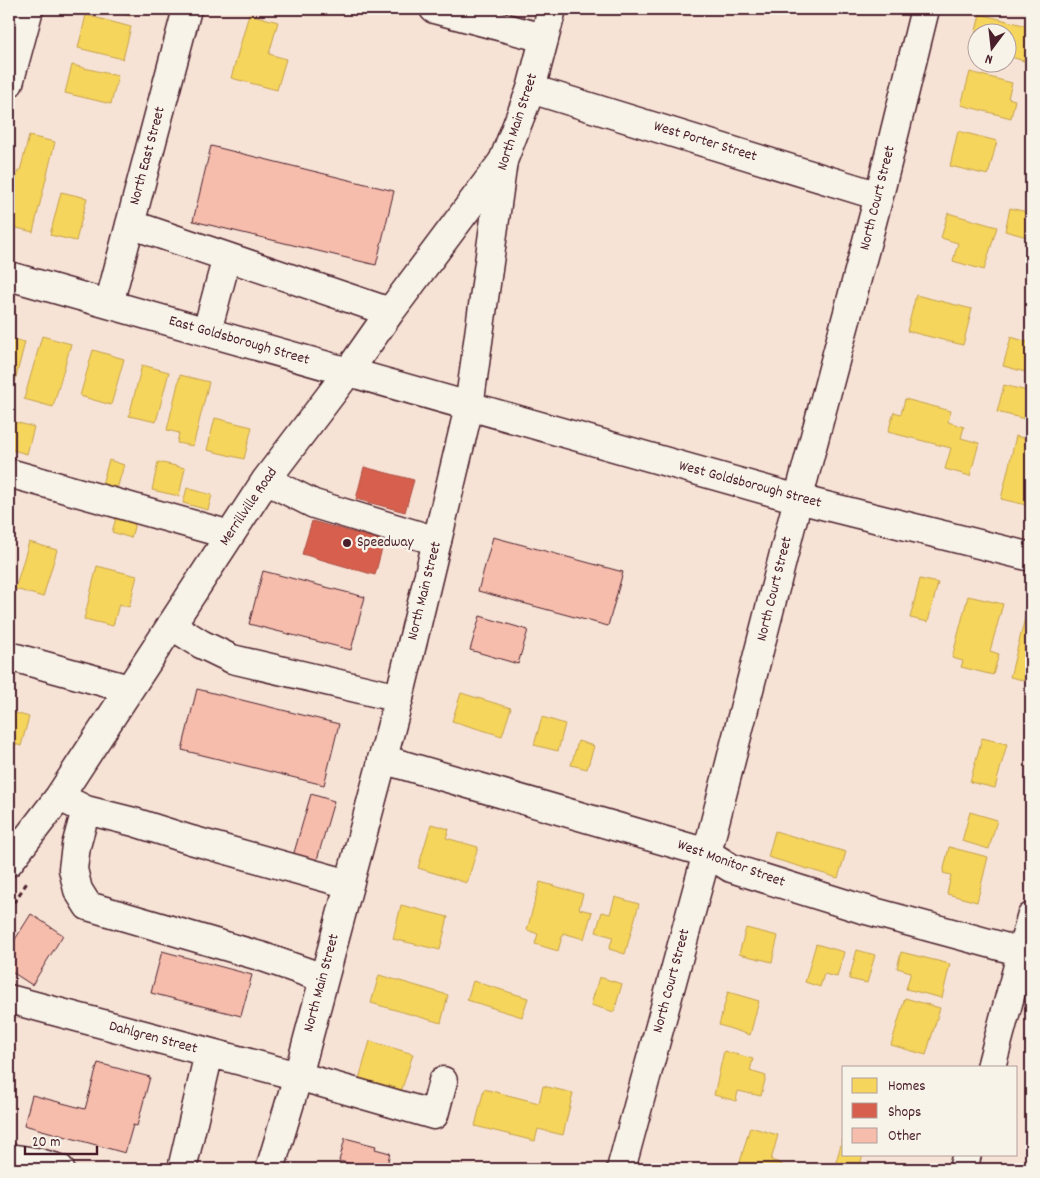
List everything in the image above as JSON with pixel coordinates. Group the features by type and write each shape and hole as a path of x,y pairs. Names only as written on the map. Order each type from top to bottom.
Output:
{"street":[{"path":"9,83 29,9"},
{"name":"North East Street","path":"109,304 187,9"},
{"path":"434,9 544,38"},
{"name":"North Main Street","path":"270,1169 298,1076 399,698 470,406 502,160 531,89 552,9"},
{"name":"North Court Street","path":"621,1169 707,853 798,499 879,196 925,9"},
{"name":"West Porter Street","path":"531,89 879,196"},
{"name":"Merrillville Road","path":"9,862 59,797 266,480 348,372 502,160"},
{"path":"130,224 390,312"},
{"path":"206,332 226,257"},
{"name":"East Goldsborough Street","path":"9,276 470,406"},
{"name":"West Goldsborough Street","path":"470,406 798,499 1031,557"},
{"path":"9,473 230,535"},
{"path":"266,480 314,504 437,541"},
{"path":"172,625 201,644 232,659 399,698"},
{"path":"9,656 129,689"},
{"name":"West Monitor Street","path":"382,759 707,853 731,868 859,908 1022,952"},
{"path":"59,797 86,810 349,884"},
{"path":"86,810 72,869 78,890 88,906 263,957 323,978"},
{"path":"991,1066 1031,917"},
{"name":"Dahlgren Street","path":"9,999 298,1076 434,1115 443,1081"},
{"path":"182,1169 210,1053"},
{"path":"963,1169 966,1156"},
{"path":"9,1158 36,1162 60,1169"}],"building: Homes":[{"path":"106,9 132,9 130,16"},
{"path":"249,14 278,22 269,54 286,59 277,90 231,78"},
{"path":"980,14 1011,22 978,22"},
{"path":"86,15 131,27 123,59 78,48"},
{"path":"1018,24 1031,27 1024,61 1018,59"},
{"path":"72,65 118,76 111,104 65,93"},
{"path":"970,72 1012,83 1008,98 1015,100 1011,118 961,105"},
{"path":"958,131 997,141 988,175 950,166"},
{"path":"29,136 55,142 33,232 9,226 9,208"},
{"path":"61,192 87,198 76,241 50,235"},
{"path":"1010,208 1031,213 1027,237 1005,231"},
{"path":"948,213 997,227 984,270 953,261 958,243 941,238"},
{"path":"916,295 972,309 963,345 907,331"},
{"path":"42,336 71,344 53,407 24,399"},
{"path":"1011,337 1031,343 1029,373 1003,366"},
{"path":"9,338 25,342 15,381 9,380"},
{"path":"93,350 124,359 111,405 80,396"},
{"path":"142,365 169,372 156,422 129,416"},
{"path":"180,375 209,382 193,446 177,443 179,433 167,430"},
{"path":"1004,385 1031,392 1029,420 997,412"},
{"path":"905,399 951,411 948,422 964,427 961,438 979,443 970,476 945,469 951,448 888,432 894,412 901,414"},
{"path":"215,418 252,427 244,459 207,450"},
{"path":"11,421 34,427 27,454 9,449"},
{"path":"1016,436 1031,440 1031,485 1026,505 1001,499"},
{"path":"109,460 124,465 117,489 102,484"},
{"path":"158,462 185,468 179,496 152,490"},
{"path":"187,488 212,495 208,510 183,503"},
{"path":"118,511 137,516 131,538 112,532"},
{"path":"29,542 57,550 43,597 15,589"},
{"path":"97,566 137,576 129,607 119,604 113,626 84,619"},
{"path":"920,579 938,583 928,622 910,618"},
{"path":"968,596 1003,604 990,651 999,654 993,675 961,667 963,661 952,658"},
{"path":"1025,618 1031,619 1031,682 1010,677"},
{"path":"461,693 511,708 502,736 452,721"},
{"path":"9,711 29,717 21,746 9,742"},
{"path":"542,717 565,724 558,751 534,745"},
{"path":"982,738 1007,744 995,788 970,782"},
{"path":"578,741 594,746 587,769 571,765"},
{"path":"970,812 997,820 989,849 962,841"},
{"path":"431,824 449,829 446,838 478,847 467,883 418,868"},
{"path":"775,831 846,852 838,878 768,857"},
{"path":"949,847 988,857 977,902 947,894 951,875 943,873"},
{"path":"540,882 583,894 579,909 592,912 584,939 563,933 558,951 535,944 538,934 527,930"},
{"path":"615,897 639,904 625,954 609,949 613,937 596,932 602,912 610,914"},
{"path":"401,905 448,917 440,950 393,939"},
{"path":"746,928 778,936 772,962 739,954"},
{"path":"816,944 844,952 837,977 824,974 820,987 805,982"},
{"path":"857,950 875,955 867,983 849,979"},
{"path":"901,952 950,964 942,998 906,989 911,972 897,968"},
{"path":"379,975 448,995 441,1023 371,1003"},
{"path":"599,977 622,984 614,1012 591,1005"},
{"path":"473,981 528,998 522,1017 467,1000"},
{"path":"728,992 759,1001 750,1035 719,1025"},
{"path":"905,998 940,1008 926,1055 891,1045"},
{"path":"370,1041 413,1054 401,1092 359,1079"},
{"path":"724,1051 753,1059 750,1071 766,1076 761,1096 738,1091 736,1101 714,1095"},
{"path":"543,1086 573,1093 563,1135 538,1129 535,1141 475,1126 484,1089 539,1103"},
{"path":"750,1127 778,1135 771,1160 782,1164 780,1169 738,1169"},
{"path":"842,1141 842,1156 862,1156 859,1169 849,1169 835,1165"}],"building: Shops":[{"path":"364,467 414,480 405,512 356,499"},
{"path":"312,521 384,541 375,575 302,554"}],"building: Other":[{"path":"211,146 394,191 376,265 193,221"},
{"path":"493,537 623,572 608,626 478,591"},
{"path":"263,571 365,597 351,650 249,624"},
{"path":"480,616 528,630 518,664 470,650"},
{"path":"197,689 339,724 324,785 182,750"},
{"path":"311,794 334,801 314,870 291,863"},
{"path":"31,914 63,935 32,985 9,970 9,949"},
{"path":"162,951 252,975 241,1016 151,993"},
{"path":"98,1063 150,1077 137,1126 133,1125 125,1153 24,1125 32,1095 85,1109"},
{"path":"345,1138 376,1146 375,1149 390,1153 386,1169 373,1169 339,1161"}],"place":[{"name":"Speedway","path":"347,543"}]}
